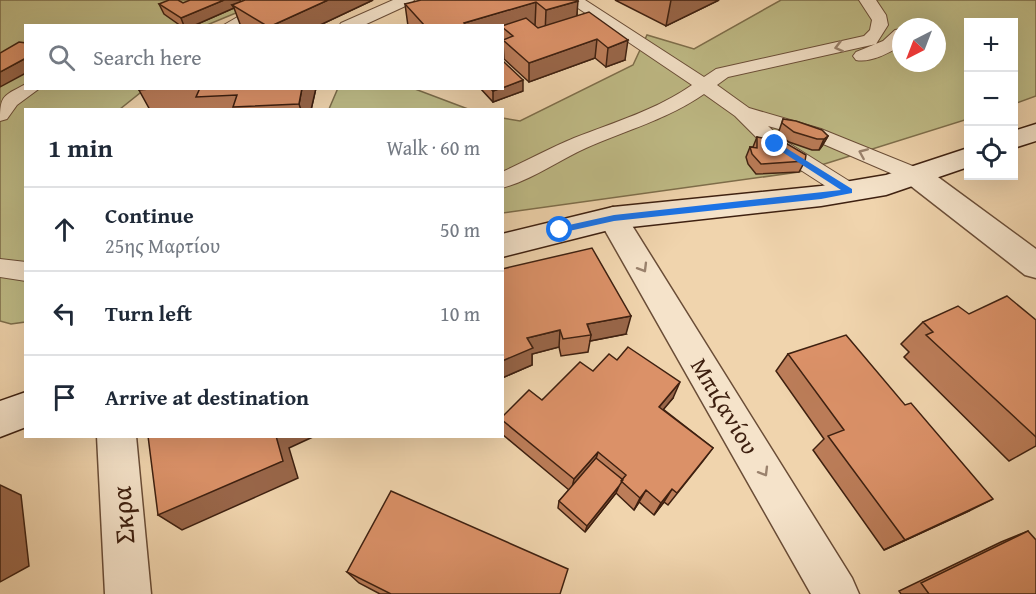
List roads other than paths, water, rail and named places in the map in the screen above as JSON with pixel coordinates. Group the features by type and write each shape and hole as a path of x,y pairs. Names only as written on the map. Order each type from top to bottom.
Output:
{"street":[{"path":"1018,139 1036,132"},
{"path":"504,246 614,218 821,196 886,185 964,159"},
{"path":"916,176 1036,266"},
{"name":"Μπιζανίου","path":"614,218 836,594"},
{"path":"0,419 24,410"},
{"name":"Σκρα","path":"116,438 128,594"}],"lane":[{"path":"234,24 279,0"},
{"path":"351,24 406,0"},
{"path":"574,0 703,84 742,112 775,144 849,191"},
{"path":"504,180 580,143 628,126 680,102 722,73 870,40 878,33 880,23 878,10 867,0"},
{"path":"723,99 735,88 755,81 865,55 892,43"},
{"path":"0,115 10,101 28,90"},
{"path":"742,112 814,133 916,176"},
{"path":"0,268 24,272"}]}
